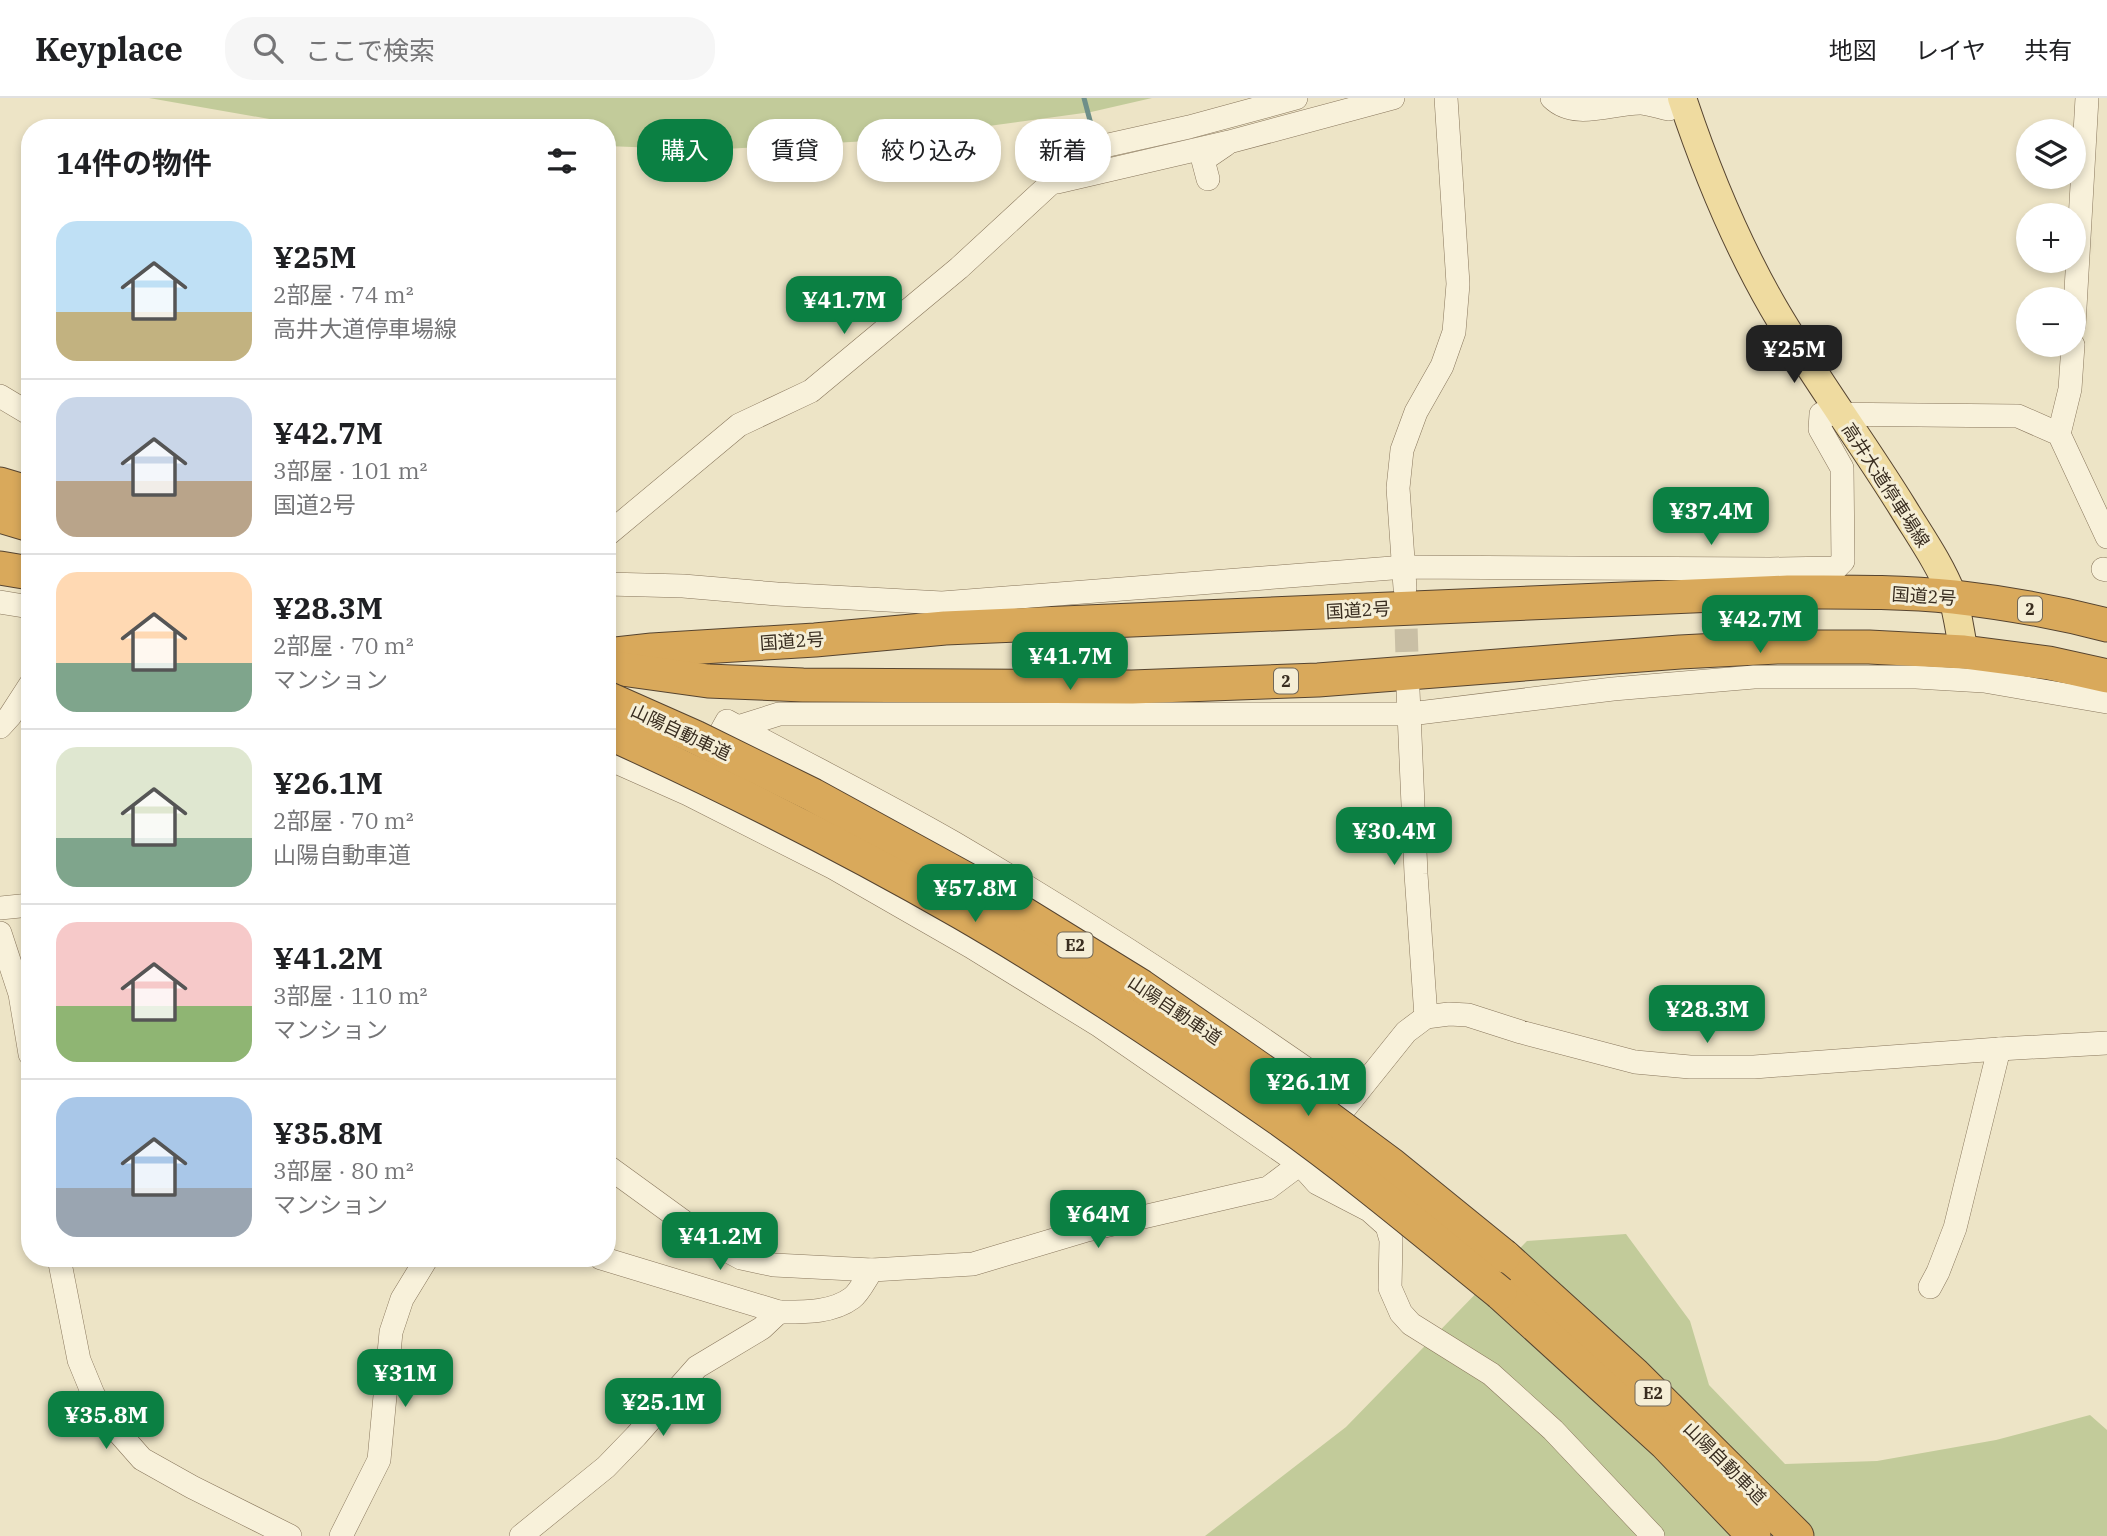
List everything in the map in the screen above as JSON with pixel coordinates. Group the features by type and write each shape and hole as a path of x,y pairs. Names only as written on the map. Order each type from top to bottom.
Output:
{"highway":[{"path":"0,484 21,490"},
{"path":"0,516 21,522"},
{"path":"0,568 21,572"},
{"name":"国道2号","path":"616,654 944,628 1788,593 1868,592 1952,597 2064,614 2107,625"},
{"name":"2","path":"616,668 708,681 803,685 1132,687 1318,680 1680,652 1869,647 1964,652 2049,663 2107,676"},
{"name":"山陽自動車道","path":"616,702 813,794 979,886 1141,986 1298,1096 1382,1157 1504,1256 1634,1374 1797,1536"},
{"name":"山陽自動車道","path":"616,736 797,823 963,914 1125,1013 1281,1121 1401,1212 1500,1293 1665,1443 1754,1536"},
{"path":"1721,1500 1746,1536"}],"main road":[{"name":"高井大道停車場線","path":"1675,103 1699,149 1730,223 1773,306 1878,467 1940,570 1952,597 1964,652"}],"street":[{"path":"616,528 739,425 811,391 960,268 1050,184 1095,148 1189,127 1296,98"},
{"path":"1208,179 1203,160 1229,142 1291,111 1306,98"},
{"path":"1050,184 1229,142 1392,98"},
{"path":"1405,578 1398,488 1402,450 1416,412 1442,366 1454,332 1458,284 1446,98"},
{"path":"1552,98 1575,110 1643,103 1675,103"},
{"path":"2076,287 2087,98"},
{"path":"2072,357 2070,389 2059,434 2107,537"},
{"path":"0,396 21,409"},
{"path":"616,584 942,603 1405,578 1836,568 1843,562 1842,468 1820,429 1821,414 2018,415 2059,434"},
{"path":"0,602 21,606"},
{"path":"738,727 779,714 1410,714 1613,689 1754,677 1916,677 1984,681 2107,702"},
{"path":"1408,690 1416,874 1426,1017"},
{"path":"0,727 21,699"},
{"path":"688,794 727,722 738,727 952,842 1123,945 1351,1100"},
{"path":"616,762 688,794 834,868 970,946 1100,1027 1300,1164 1317,1183 1369,1210 1387,1226 1391,1240 1390,1288 1401,1313 1411,1324 1490,1374 1553,1430 1653,1536"},
{"path":"0,908 21,906"},
{"path":"0,933 21,984"},
{"path":"616,1173 713,1243 741,1258 774,1265 872,1270 973,1264 1087,1230 1268,1188 1300,1164 1406,1032 1426,1017 1468,1015 1635,1062 1689,1067 1754,1067 2107,1043"},
{"path":"1930,1287 1955,1228 1999,1049"},
{"path":"616,1263 779,1312 808,1312 833,1307 853,1297 872,1270"},
{"path":"62,1267 79,1360 93,1394 112,1425 142,1459 192,1488 290,1536"},
{"path":"341,1536 379,1460 391,1332 402,1299 422,1267"},
{"path":"521,1536 606,1467 697,1367 762,1328 779,1312"}],"green space":[{"path":"149,98 1152,98 1091,112 1040,119 1015,119 1015,122 1001,124 1001,119 857,119 857,142 843,142 843,119 747,119 747,148 733,149 733,119 637,119 637,147 616,146 616,119 269,119"},
{"path":"1626,1234 1690,1321 1709,1385 1785,1464 1877,1461 1996,1440 2090,1415 2107,1430 2107,1536 1205,1536 1346,1427 1527,1241"}],"waterway":[{"path":"1084,98 1090,119"}],"tunnel":[{"path":"1405,595 1408,686"}]}
